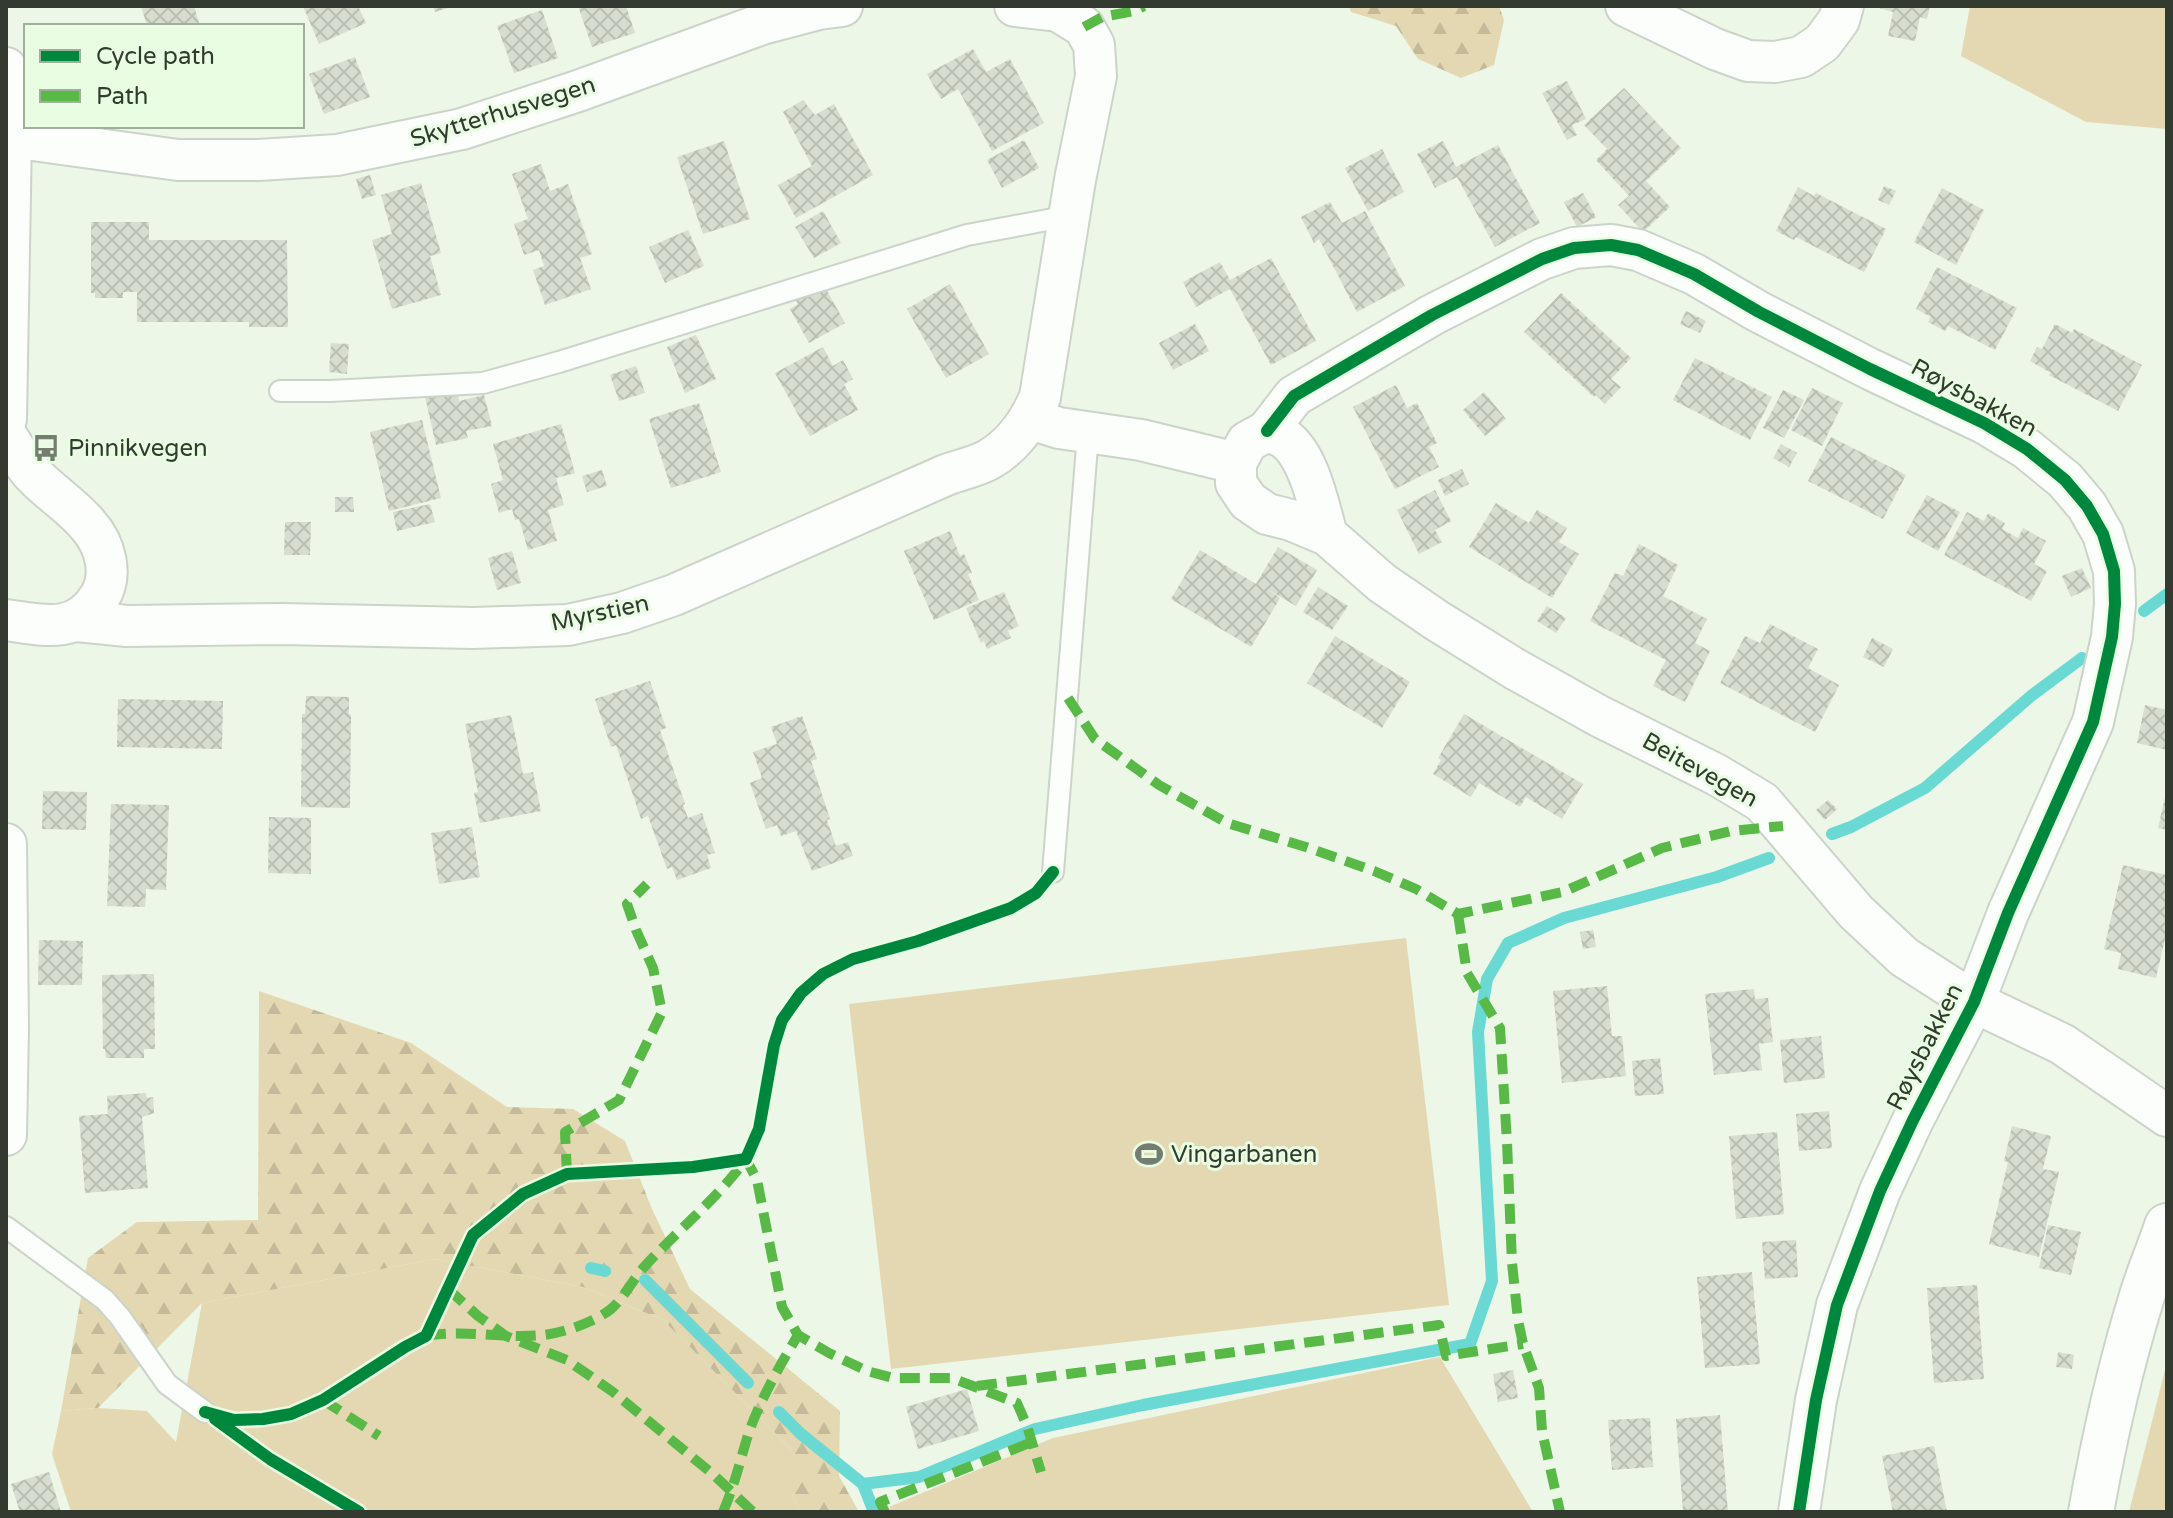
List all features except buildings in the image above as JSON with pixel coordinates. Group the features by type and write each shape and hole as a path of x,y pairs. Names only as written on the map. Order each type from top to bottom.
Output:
{"main road":[{"path":"2091,1512 2119,1378 2142,1295 2167,1226"}],"street":[{"name":"Skytterhusvegen","path":"11,137 178,160 259,160 337,155 462,129 578,91 762,24 842,6"},
{"path":"1015,6 1058,11 1084,27 1094,45 1096,76 1069,216 1040,397 1030,419 1059,428 1141,440 1236,463 1247,442 1267,431 1285,438 1299,455 1314,488 1327,535"},
{"path":"1626,6 1715,49 1748,61 1775,62 1801,57 1822,43 1839,20 1843,6"},
{"path":"6,68 11,137 6,419"},
{"name":"Røysbakken","path":"1267,431 1294,396 1432,315 1542,259 1574,248 1611,245 1638,250 1694,274 1759,312 1984,423 2027,449 2065,480 2087,506 2103,534 2114,571 2115,604 2112,637 2093,722 2008,913 1974,1002 1880,1191 1837,1305 1816,1400 1799,1512"},
{"name":"Myrstien","path":"77,621 127,626 282,624 473,628 568,625 622,613 674,595 946,475 988,460 1017,437 1030,419"},
{"path":"6,435 30,471 89,525 103,549 107,570 104,589 97,602 77,621 56,626 6,620"},
{"name":"Beitevegen","path":"1236,463 1236,483 1248,501 1267,514 1327,535 1382,583 1515,669 1599,716 1717,775 1762,802 1856,912 1904,957 1974,1002 2062,1044 2167,1116"},
{"path":"6,844 6,1135"}],"lane":[{"path":"280,391 483,383 967,235 1069,216"},
{"path":"1053,872 1088,434"},
{"path":"6,1227 105,1300 167,1384 205,1412"}],"green space":[{"path":"1349,6 1499,6 1504,20 1494,65 1461,78 1418,59 1396,26 1351,12"},
{"path":"1970,6 2167,6 2167,129 2086,122 1961,56"},
{"name":"Vingarbanen","path":"1406,938 1449,1305 891,1369 849,1004"},
{"path":"259,991 411,1043 507,1107 573,1109 625,1141 652,1209 690,1289 840,1411 839,1476 859,1512 800,1512 792,1494 792,1450 663,1320 583,1287 435,1259 202,1303 98,1408 61,1411 88,1258 137,1222 258,1220"},
{"path":"435,1259 583,1287 663,1320 792,1450 792,1494 800,1512 71,1512 52,1454 61,1411 98,1408 147,1411 176,1442 202,1303"},
{"path":"1440,1357 1533,1512 892,1512 889,1507 1053,1438"},
{"path":"2167,1362 2167,1512 2129,1512"}],"waterway":[{"path":"2144,611 2167,594"},
{"path":"1832,834 1925,788 2031,696 2082,658"},
{"path":"779,1412 863,1484 919,1477 1035,1429 1143,1405 1470,1344 1492,1281 1478,1032 1487,979 1508,943 1564,918 1717,877 1769,858"},
{"path":"591,1268 605,1271"},
{"path":"645,1280 748,1383"},
{"path":"863,1484 874,1512"}],"marked path":[{"path":"1084,27 1102,17 1144,6"},
{"path":"1068,698 1095,739 1159,785 1227,823 1374,871 1416,889 1458,914 1563,892 1662,848 1731,831 1783,826"},
{"path":"567,1174 565,1132 619,1100 662,1012 653,968 627,904 647,884"},
{"path":"1458,914 1467,973 1500,1028 1512,1263 1518,1320 1539,1388 1542,1431 1560,1512"},
{"path":"426,1336 456,1333 543,1335 596,1318 616,1305 645,1266 710,1201 746,1159 757,1180 782,1307 798,1335 867,1371 893,1378 952,1378 1017,1403 1041,1472"},
{"path":"448,1289 506,1336 567,1360 613,1392 714,1475 753,1512"},
{"path":"977,1386 1439,1325 1446,1356 1523,1344"},
{"path":"723,1512 758,1409 798,1335"},
{"path":"323,1400 379,1436"},
{"path":"885,1512 880,1502 1032,1442"}],"cycle path":[{"path":"1267,431 1294,396 1432,315 1542,259 1574,248 1611,245 1638,250 1694,274 1759,312 1984,423 2027,449 2065,480 2087,506 2103,534 2114,571 2115,604 2112,637 2093,722 2008,913 1974,1002 1880,1191 1837,1305 1816,1400 1799,1512"},
{"path":"205,1412 234,1420 291,1414 323,1400 426,1336 473,1235 523,1194 567,1174 693,1167 746,1159 759,1129 774,1045 782,1020 801,993 823,974 853,959 918,941 1011,908 1036,893 1053,872"},
{"path":"215,1419 270,1459 359,1512"}],"place":[{"name":"Pinnikvegen","path":"46,448"},
{"name":"Vingarbanen","path":"1149,1154"}]}
